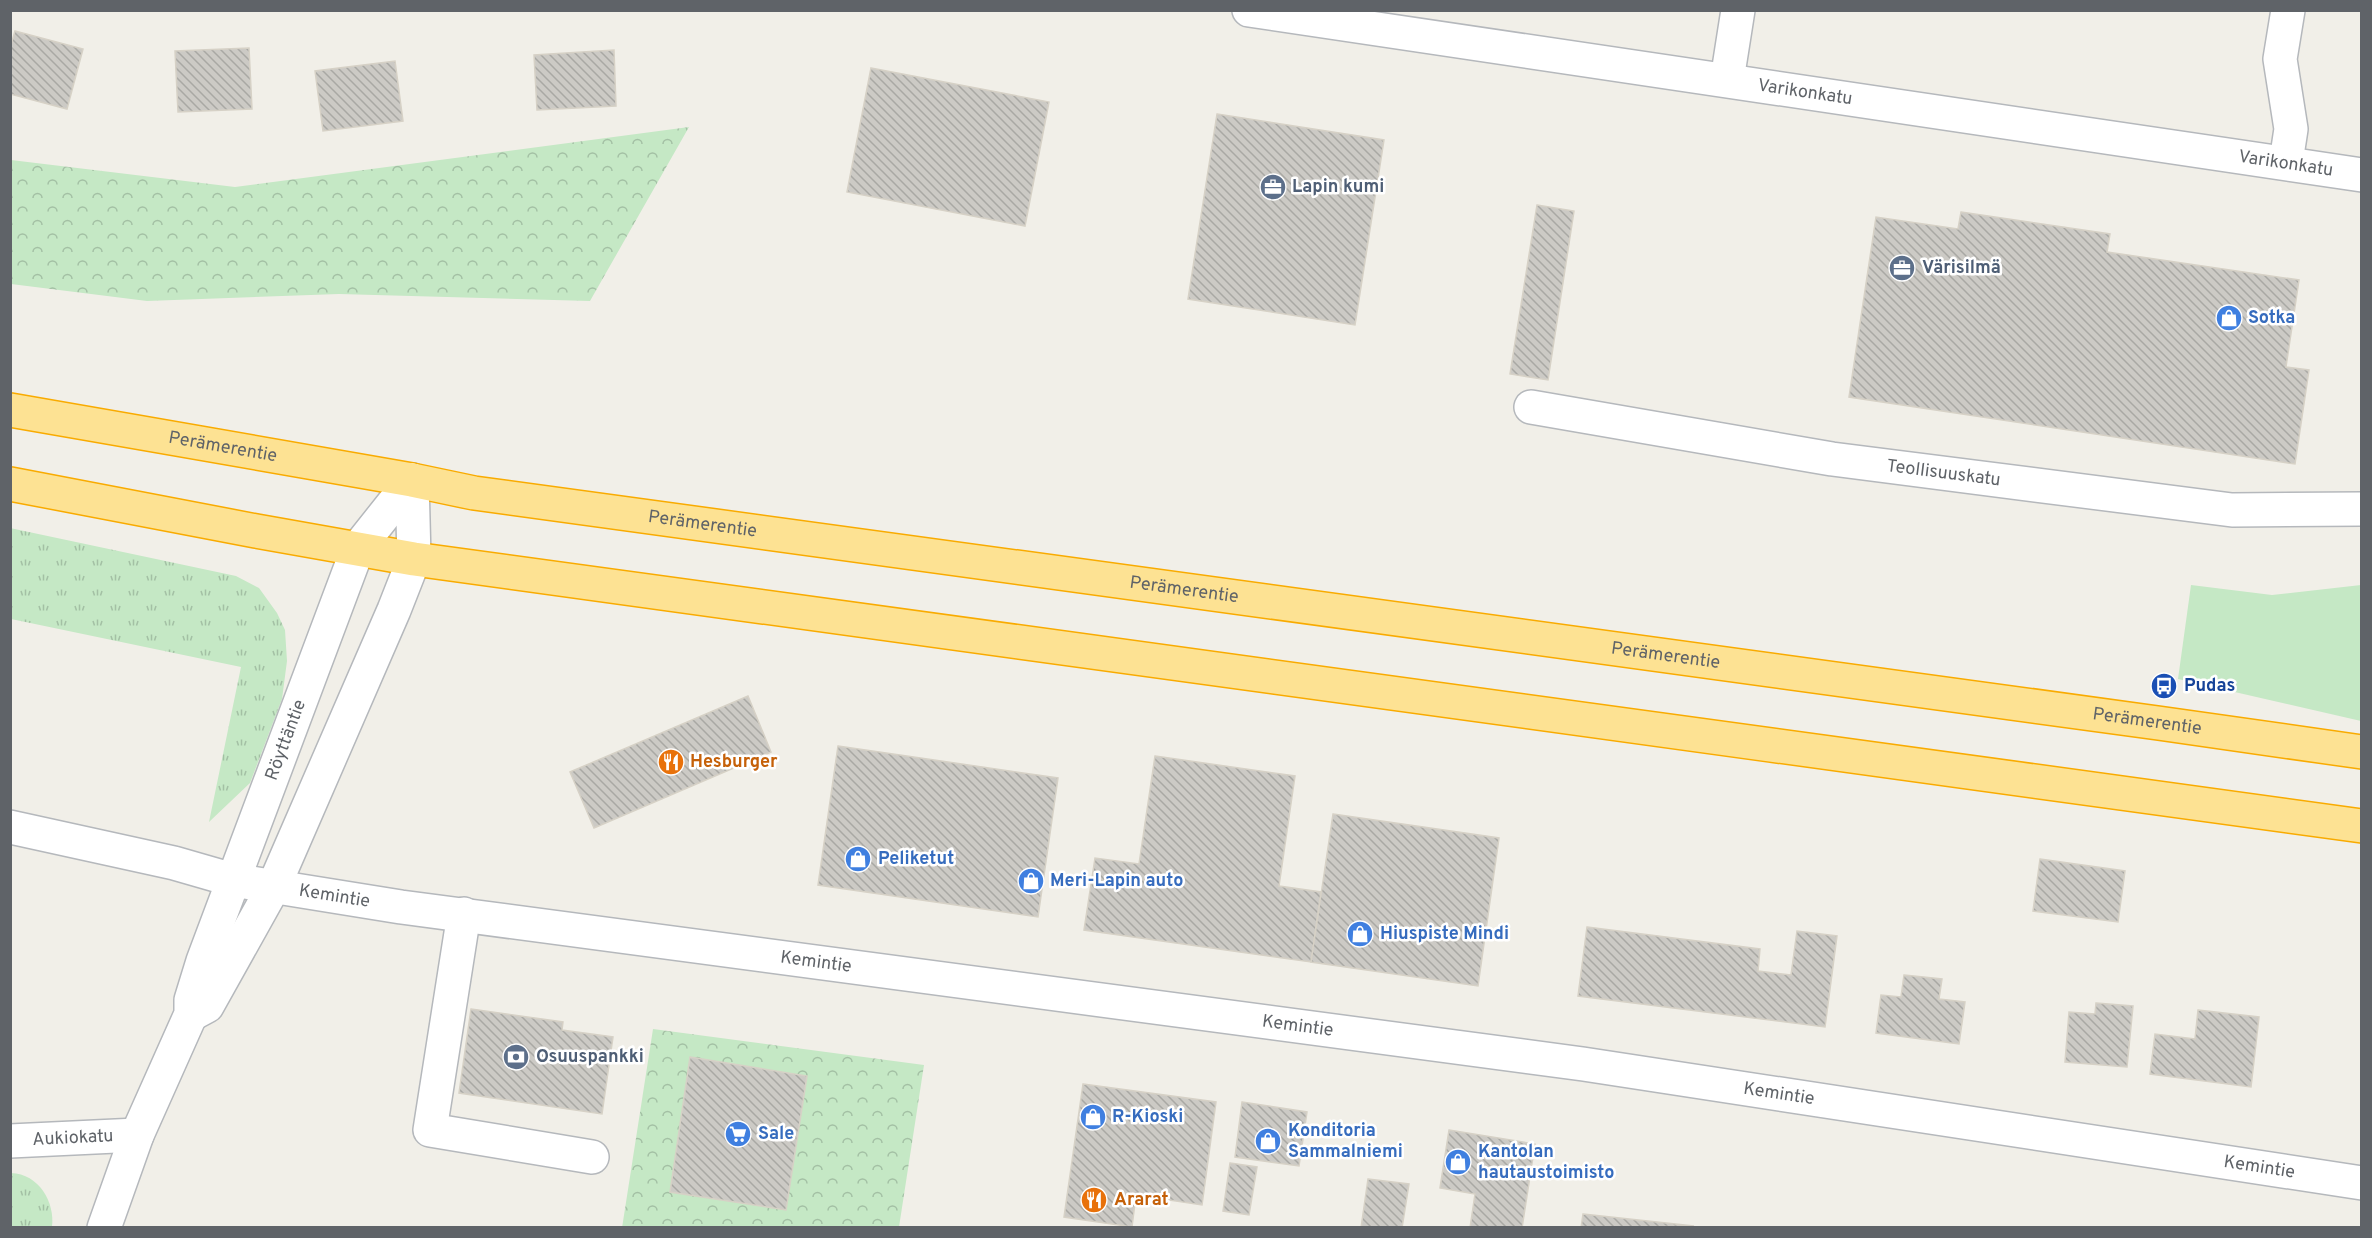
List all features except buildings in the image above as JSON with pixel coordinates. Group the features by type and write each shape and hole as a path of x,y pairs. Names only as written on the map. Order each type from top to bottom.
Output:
{"highway":[{"name":"Perämerentie","path":"10,410 412,480 485,495 2135,719 2361,752"},
{"path":"10,484 414,559 2361,826"}],"street":[{"name":"Varikonkatu","path":"1250,10 2286,162 2361,175"},
{"path":"1727,80 1738,10"},
{"path":"2286,162 2291,129 2280,59 2288,10"},
{"name":"Teollisuuskatu","path":"1531,406 1832,459 2232,510 2361,509"},
{"path":"412,480 414,559"},
{"name":"Röyttäntie","path":"104,1227 137,1135 191,1014 191,1000 233,880 358,548 412,480"},
{"name":"Röyttäntie","path":"191,1014 207,1006 274,886 414,559"},
{"path":"10,849 26,830"},
{"name":"Kemintie","path":"26,830 174,862 233,880 400,907 1583,1064 2361,1183"},
{"path":"464,914 430,1131 592,1157"},
{"name":"Aukiokatu","path":"10,1141 137,1135"}],"green space":[{"path":"689,127 590,301 339,294 147,301 11,284 11,160 235,187"},
{"path":"10,528 236,576 259,588 277,613 285,630 287,661 282,699 250,783 209,822 241,667 11,619"},
{"path":"2191,585 2272,595 2361,585 2361,721 2178,679"},
{"path":"653,1029 924,1065 899,1227 622,1228"},
{"path":"11,1173 30,1178 43,1191 51,1208 52,1227 11,1227"}],"place":[{"name":"Lapin kumi","path":"1273,187"},
{"name":"Värisilmä","path":"1902,268"},
{"name":"Sotka","path":"2229,318"},
{"name":"Pudas","path":"2164,686"},
{"name":"Hesburger","path":"671,762"},
{"name":"Peliketut","path":"858,859"},
{"name":"Meri-Lapin auto","path":"1031,881"},
{"name":"Hiuspiste Mindi","path":"1360,934"},
{"name":"Osuuspankki","path":"516,1057"},
{"name":"R-Kioski","path":"1093,1117"},
{"name":"Sale","path":"738,1134"},
{"name":"Konditoria Sammalniemi","path":"1268,1141"},
{"name":"Kantolan hautaustoimisto","path":"1458,1162"},
{"name":"Ararat","path":"1094,1200"}]}
